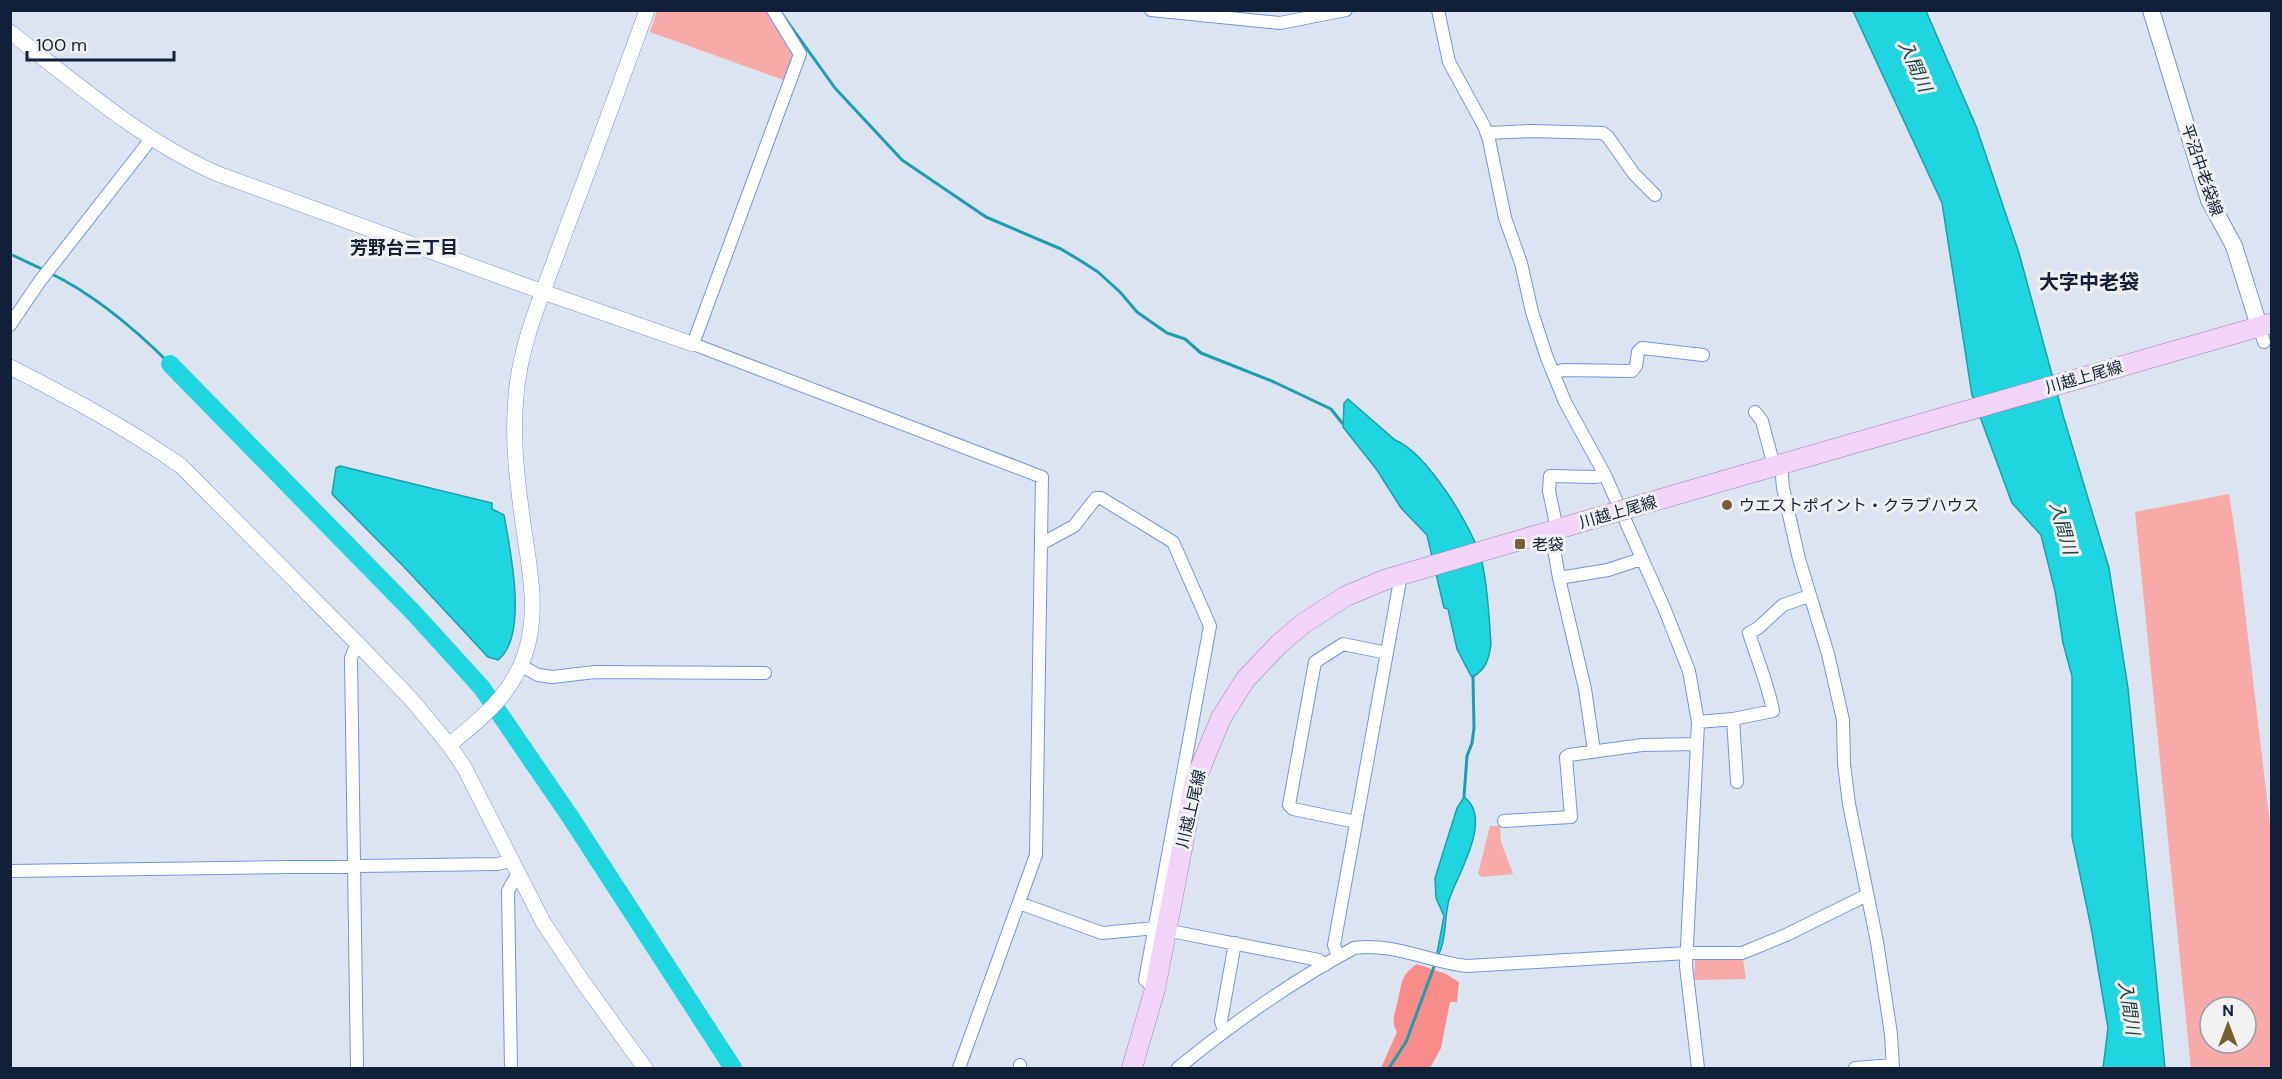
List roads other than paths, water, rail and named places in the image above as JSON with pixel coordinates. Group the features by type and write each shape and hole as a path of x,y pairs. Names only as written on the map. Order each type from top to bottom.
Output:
{"main road":[{"name":"平沼中老袋線","path":"2151,10 2209,200 2234,246 2260,331"},
{"name":"川越上尾線","path":"1132,1068 1155,989 1161,929 1195,781 1213,735 1245,680 1260,663 1304,623 1346,596 1401,575 1782,464 2260,331"}],"street":[{"path":"448,745 488,713 502,698 520,665 527,645 533,616 515,458 516,395 524,348 647,10"},
{"path":"693,344 800,54 773,10"},
{"path":"1151,10 1280,23 1346,10"},
{"path":"1438,10 1449,63 1487,133 1505,218 1521,263 1535,323 1553,373 1605,475 1689,671 1698,722 1686,966 1698,1068"},
{"path":"10,32 151,139 191,162 218,174 693,344 1038,473 1042,477 1036,855 959,1068"},
{"path":"1487,133 1532,131 1603,133 1634,174 1655,195"},
{"path":"10,326 40,281 151,139"},
{"path":"1553,373 1563,370 1632,371 1636,366 1638,352 1642,348 1703,355"},
{"path":"10,367 73,399 181,466 411,699 464,767 543,922 645,1068"},
{"path":"1755,412 1762,421 1782,464 1783,488 1799,559 1828,654 1843,720 1847,784 1877,942 1891,1034 1893,1067 1855,1068"},
{"path":"1594,751 1585,689 1559,579 1549,491 1550,476 1595,477 1605,475"},
{"path":"1041,544 1074,526 1096,498 1101,498 1173,542 1210,626 1161,929"},
{"path":"1559,579 1608,570 1641,559"},
{"path":"1338,957 1334,945 1401,575"},
{"path":"1698,722 1733,719 1773,711 1768,686 1749,633 1758,628 1783,605 1809,596"},
{"path":"357,643 351,658 357,1068"},
{"path":"1356,822 1293,809 1289,805 1308,696 1315,662 1342,644 1387,653"},
{"path":"520,665 538,675 552,678 595,672 765,673"},
{"path":"1733,719 1737,782"},
{"path":"1504,821 1570,817 1566,757 1642,745 1697,744"},
{"path":"10,871 354,865 497,864 515,867"},
{"path":"511,1068 508,891 515,867"},
{"path":"1178,1068 1224,1030 1354,948 1383,947 1444,963 1467,966 1687,953 1742,953 1867,895"},
{"path":"1019,903 1102,933 1161,929 1319,960 1325,965"},
{"path":"1224,1030 1221,1021 1235,943"}],"water":[{"name":"入間川","path":"1853,11 1926,11 1976,126 2019,253 2063,415 2109,568 2128,688 2165,1068 2103,1068 2108,1028 2091,927 2072,837 2072,676 2063,643 2055,591 2041,535 2012,503 1972,395 1942,203"},
{"path":"1348,399 1421,460 1448,493 1470,531 1482,562 1486,582 1491,644 1486,663 1473,677 1457,649 1448,609 1444,608 1427,535 1401,508 1377,470 1343,427 1344,403"},
{"path":"340,466 492,503 492,509 504,515 513,569 515,613 513,632 507,648 498,660 488,657 332,494 336,468"},
{"path":"1464,797 1472,806 1475,832 1449,900 1439,954 1437,953 1444,916 1436,898 1435,878 1457,808"}],"waterway":[{"path":"782,14 835,88 902,160 986,217 1061,249 1098,272 1137,312 1167,333 1185,339 1201,353 1274,382 1331,409 1342,423"},
{"path":"10,254 44,270"},
{"path":"50,273 83,292 114,314 170,364"},
{"path":"170,364 412,611 482,688 571,818 733,1068"},
{"path":"1464,797 1467,756 1474,728 1473,677"},
{"path":"1389,1068 1406,1042 1435,964"}],"place":[{"name":"ウエストポイント・クラブハウス","path":"1727,505"},
{"name":"老袋","path":"1520,544"}],"district":[{"name":"芳野台三丁目","path":"404,248"},
{"name":"大字中老袋","path":"2089,282"}]}
